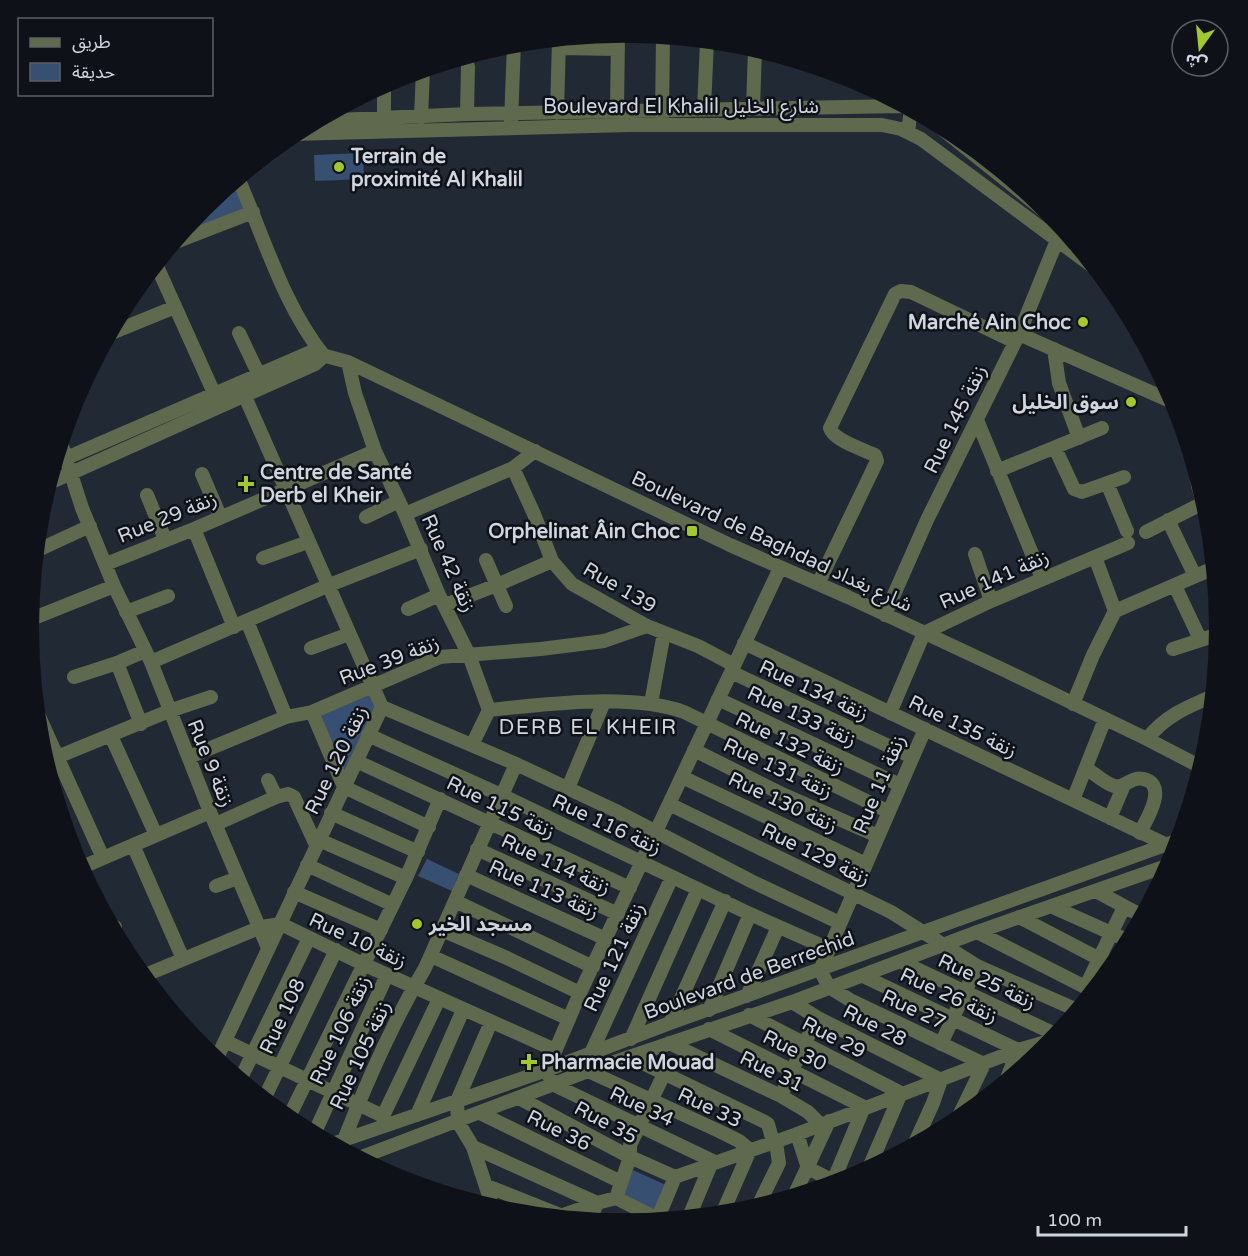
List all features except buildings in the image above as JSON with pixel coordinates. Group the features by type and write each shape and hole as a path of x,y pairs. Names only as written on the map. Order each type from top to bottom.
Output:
{"street":[{"path":"617,111 618,43"},
{"path":"662,124 663,44"},
{"path":"574,45 618,49"},
{"path":"557,113 559,47"},
{"path":"704,109 707,49"},
{"path":"511,121 514,53"},
{"path":"753,108 755,58"},
{"path":"467,114 468,66"},
{"path":"422,117 423,79"},
{"path":"384,95 384,118"},
{"name":"Boulevard El Khalil شارع الخليل","path":"341,116 384,118 467,114 511,121 557,113 889,106"},
{"path":"779,108 779,125"},
{"path":"905,115 908,133 923,125"},
{"name":"Boulevard El Khalil شارع الخليل","path":"314,133 511,121 779,125 865,123 908,133 1051,228"},
{"path":"241,185 291,302 315,345 324,356"},
{"path":"188,237 253,212"},
{"name":"Rue 145 زنقة","path":"885,615 927,520 1017,338 1059,237"},
{"path":"160,272 217,400"},
{"path":"818,584 877,461 875,455 838,438 830,428 895,294 901,291 911,292 1017,338 1054,349 1161,397"},
{"path":"121,329 175,307"},
{"path":"238,333 259,375"},
{"path":"1054,349 1059,382 1079,438"},
{"name":"Boulevard de Baghdad شارع بغداد","path":"242,390 259,375 311,352 348,362 780,568 924,633 1193,763"},
{"name":"Boulevard de Baghdad شارع بغداد","path":"64,459 315,364 324,356"},
{"name":"Rue 42 زنقة","path":"348,362 355,393 375,451 469,655 489,710"},
{"path":"242,390 382,707"},
{"name":"Boulevard de Baghdad شارع بغداد","path":"59,479 217,400"},
{"path":"977,420 1042,578"},
{"path":"997,471 1102,428"},
{"path":"1055,448 1076,490 1082,492 1124,477"},
{"name":"Rue 29 زنقة","path":"106,564 194,529 375,451"},
{"path":"405,514 513,468 535,451"},
{"name":"Rue 9 زنقة","path":"63,464 71,473 114,586 148,656 268,948"},
{"name":"Rue 139","path":"513,468 552,561 578,589 647,626 698,646 733,668"},
{"path":"202,474 220,516"},
{"name":"Rue 141 زنقة","path":"890,713 924,633 1042,578 1095,557 1127,537 1107,483"},
{"path":"147,495 165,539"},
{"path":"366,517 399,501"},
{"path":"1146,532 1196,507"},
{"path":"1168,520 1195,576"},
{"path":"45,547 90,526"},
{"path":"194,529 286,717"},
{"path":"263,558 308,542"},
{"path":"74,677 148,656 240,624 327,586 421,549"},
{"path":"975,554 991,601"},
{"path":"1095,557 1115,611"},
{"path":"486,560 506,606"},
{"path":"408,609 497,585 552,561"},
{"path":"552,1084 548,1070 580,993 780,568"},
{"path":"1073,704 1093,655 1115,611 1206,571"},
{"path":"39,616 114,586"},
{"path":"1175,586 1200,639"},
{"path":"126,612 168,596"},
{"name":"Rue 39 زنقة","path":"189,757 286,717 312,712 440,657 604,641 647,626"},
{"path":"651,704 664,633"},
{"path":"311,648 349,634"},
{"path":"1173,649 1209,637"},
{"name":"Rue 135 زنقة","path":"744,643 1165,844"},
{"path":"117,663 141,724"},
{"name":"Rue 134 زنقة","path":"733,668 912,757"},
{"path":"54,758 169,711 211,697"},
{"name":"Rue 133 زنقة","path":"718,699 900,785"},
{"path":"1147,739 1156,727 1170,715 1204,700"},
{"path":"568,788 604,702"},
{"name":"Rue 132 زنقة","path":"489,710 604,702 651,704 678,710 889,812"},
{"name":"Rue 120 زنقة","path":"220,1051 382,707 568,788 751,881 840,923"},
{"path":"472,745 489,710"},
{"path":"312,712 344,787 429,827"},
{"path":"1073,800 1105,719"},
{"name":"Rue 11 زنقة","path":"820,970 924,729"},
{"name":"Rue 116 زنقة","path":"368,735 829,949"},
{"path":"111,736 156,835"},
{"name":"Rue 131 زنقة","path":"694,750 784,795 878,836"},
{"name":"Rue 115 زنقة","path":"356,761 630,888"},
{"name":"Rue 105 زنقة","path":"339,1139 413,987 431,956 516,764"},
{"path":"56,767 103,858"},
{"path":"1086,768 1113,786 1124,785 1138,778 1144,779 1156,788 1153,803 1140,832"},
{"name":"Rue 130 زنقة","path":"682,777 866,864"},
{"path":"268,780 276,797"},
{"path":"1110,818 1124,785"},
{"path":"89,864 156,835 288,794 294,797 317,843 406,878"},
{"path":"293,1109 406,878 440,799"},
{"name":"Rue 129 زنقة","path":"669,804 891,912 977,966 1070,1007"},
{"path":"332,813 418,852"},
{"name":"Boulevard de Berrechid","path":"341,1140 384,1121 417,1115 548,1070 670,1023 1165,844"},
{"path":"134,845 183,959"},
{"name":"Rue 114 زنقة","path":"477,849 618,914"},
{"path":"307,865 393,905"},
{"name":"Boulevard de Berrechid","path":"369,1155 552,1084 792,1002 1018,917 1053,907 1157,869"},
{"name":"Rue 113 زنقة","path":"466,875 606,939"},
{"name":"Rue 121 زنقة","path":"591,1053 672,877"},
{"path":"216,886 238,878"},
{"path":"631,1039 698,889"},
{"path":"1096,891 1135,913"},
{"path":"294,892 381,930"},
{"path":"455,901 593,967"},
{"path":"670,1023 725,902"},
{"path":"1053,907 1120,937"},
{"path":"1095,974 1124,907"},
{"path":"709,1010 750,914"},
{"path":"1018,917 1104,962"},
{"name":"Rue 10 زنقة","path":"152,972 261,927 281,924 439,999 555,1050"},
{"path":"747,996 778,927"},
{"path":"442,930 507,957 580,993"},
{"path":"977,932 1086,986"},
{"path":"244,1073 309,938"},
{"name":"Rue 108","path":"268,1092 336,950"},
{"path":"431,956 569,1019"},
{"name":"Rue 25 زنقة","path":"902,962 1048,1031"},
{"path":"941,1044 977,966"},
{"path":"820,970 829,987"},
{"name":"Rue 106 زنقة","path":"318,1126 387,975"},
{"name":"Rue 26 زنقة","path":"863,976 1018,1050"},
{"name":"Rue 27","path":"829,987 869,1010 984,1064"},
{"path":"225,1041 358,1103 384,1121 439,999"},
{"name":"Rue 28","path":"792,1002 818,1018 941,1080"},
{"path":"417,1115 463,1010"},
{"name":"Rue 29","path":"749,1015 901,1093"},
{"path":"781,1096 818,1018"},
{"path":"490,1197 473,1147 458,1122 457,1101 491,1022"},
{"name":"Rue 30","path":"709,1029 864,1107"},
{"name":"Rue 31","path":"669,1043 781,1096 824,1122"},
{"path":"661,1212 675,1177 798,1134 901,1093 1034,1045"},
{"path":"1012,1067 1018,1050"},
{"path":"630,1057 758,1118 768,1125 779,1163 763,1196"},
{"path":"967,1101 984,1064"},
{"name":"Rue 33","path":"588,1071 725,1134 750,1150"},
{"path":"616,1198 630,1157 630,1145 664,1074"},
{"path":"920,1133 941,1080"},
{"name":"Rue 34","path":"552,1084 713,1163"},
{"path":"874,1157 901,1093"},
{"name":"Rue 35","path":"519,1098 630,1157 675,1177"},
{"path":"838,1172 864,1107"},
{"name":"Rue 36","path":"480,1113 621,1182"},
{"path":"799,1186 808,1168 824,1122"},
{"path":"798,1134 808,1168 824,1177"},
{"path":"473,1147 597,1203"},
{"path":"726,1204 750,1150"},
{"path":"693,1209 713,1163"},
{"path":"487,1186 535,1206"},
{"path":"574,1211 616,1198 644,1212"},
{"path":"593,1212 597,1203"}],"green space":[{"name":"Terrain de proximité Al Khalil","path":"363,153 364,179 315,181 314,155"},
{"path":"241,186 251,210 191,234"},
{"path":"369,690 377,709 343,776 316,712"},
{"path":"427,859 459,874 452,891 418,876"},
{"path":"633,1170 670,1187 658,1212 648,1212 621,1199"}],"place":[{"name":"Terrain de proximité Al Khalil","path":"339,167"},
{"name":"Marché Ain Choc","path":"1083,322"},
{"name":"سوق الخليل","path":"1131,402"},
{"name":"Centre de Santé Derb el Kheir","path":"246,484"},
{"name":"Orphelinat Âin Choc","path":"692,531"},
{"name":"مسجد الخير","path":"417,924"},
{"name":"Pharmacie Mouad","path":"529,1062"}],"district":[{"name":"DERB EL KHEIR","path":"588,727"}]}
